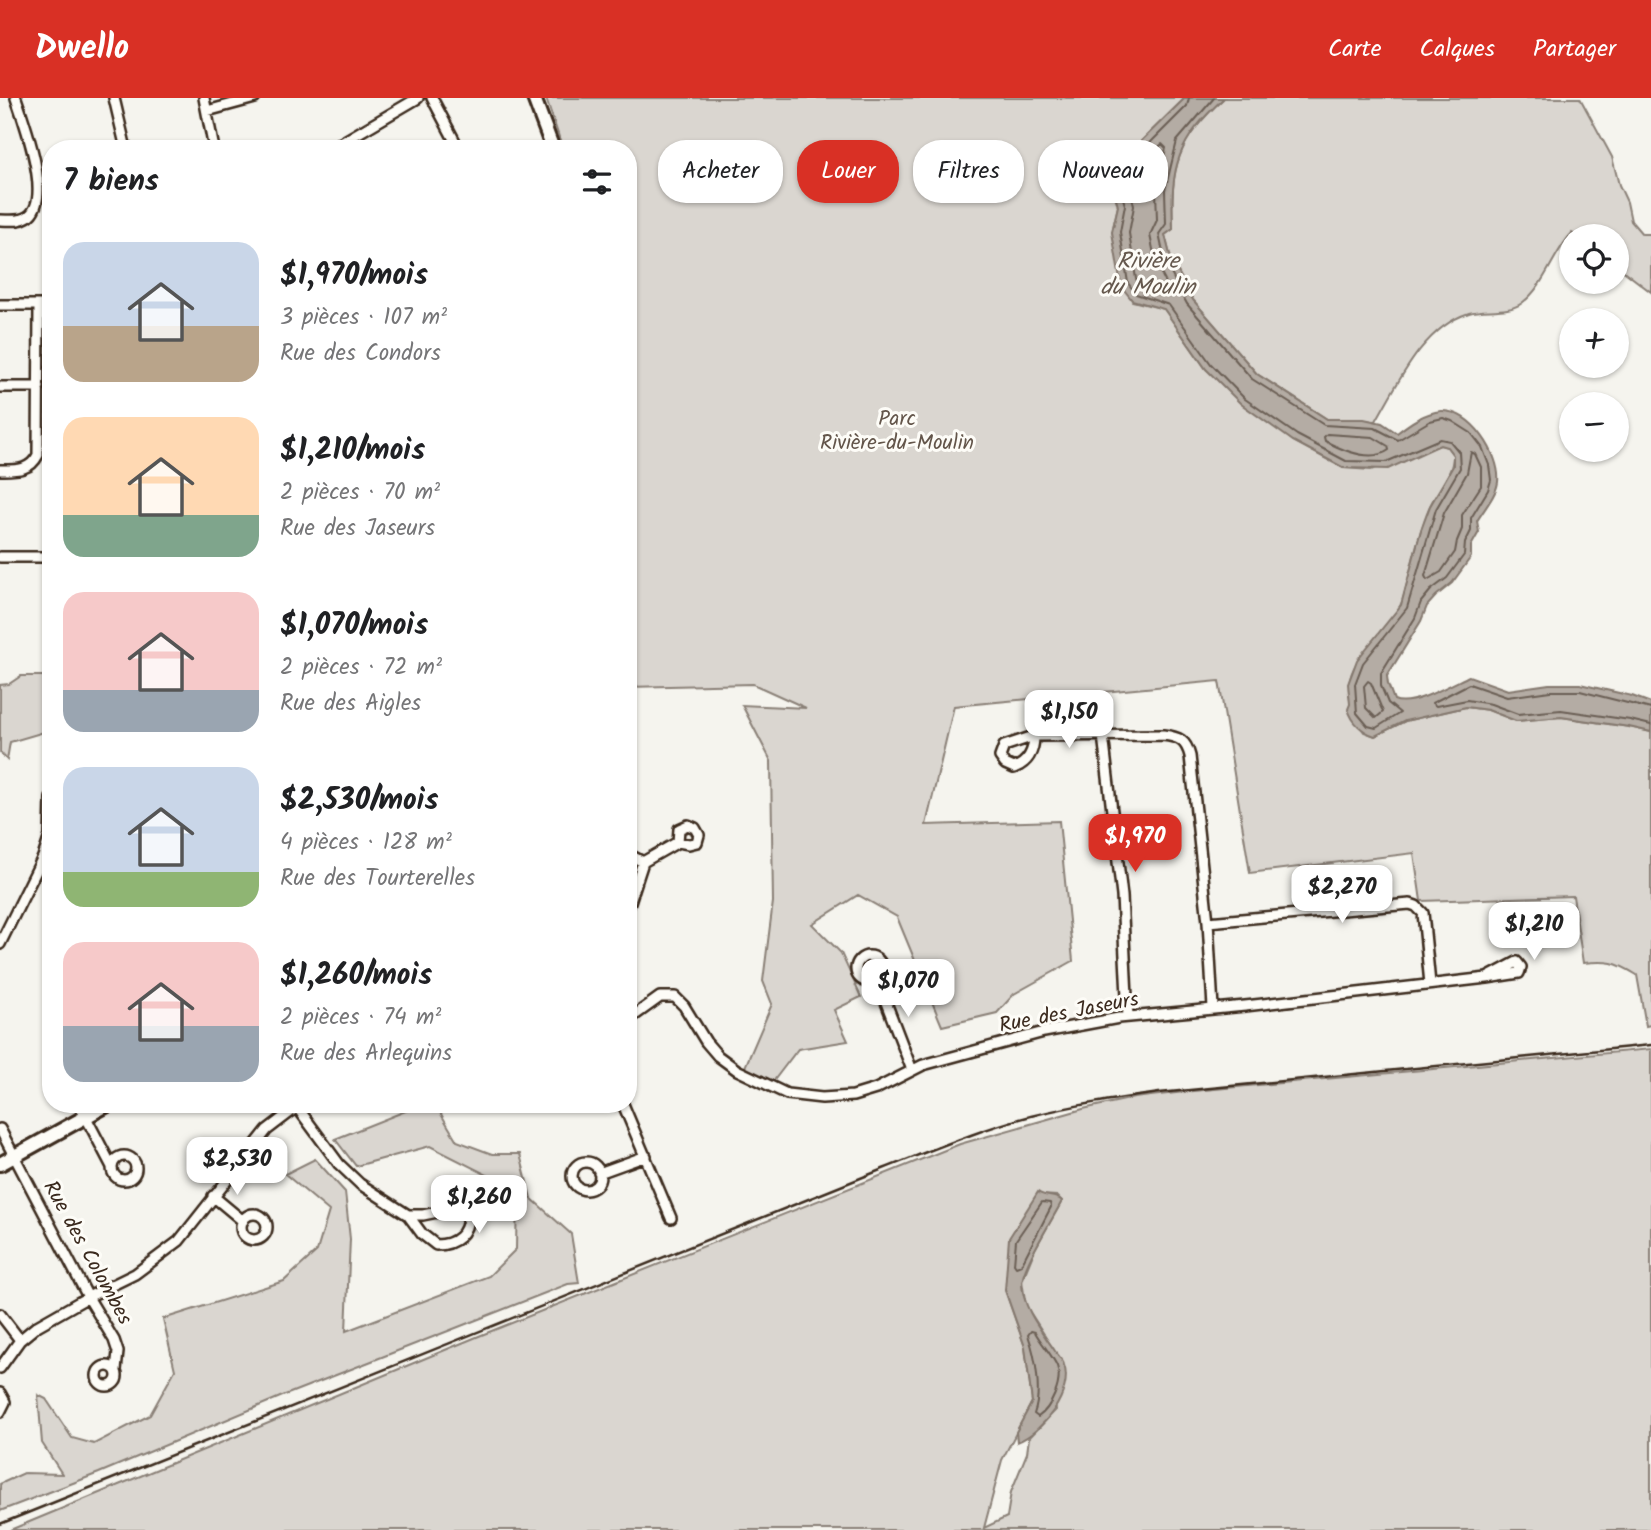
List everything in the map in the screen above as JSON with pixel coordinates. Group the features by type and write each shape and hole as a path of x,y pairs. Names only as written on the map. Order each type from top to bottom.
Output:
{"street":[{"path":"0,220 18,220 28,216 37,202 37,178 27,131 16,98"},
{"path":"114,98 124,140"},
{"path":"204,98 212,140"},
{"path":"207,111 255,98"},
{"path":"346,140 418,98"},
{"path":"432,98 454,140"},
{"path":"534,98 550,140"},
{"path":"0,305 39,305 39,450 33,463 22,469 0,470"},
{"path":"0,387 39,387"},
{"path":"0,557 42,557"},
{"path":"1104,735 1122,896 1128,1017"},
{"path":"1034,736 1163,735 1179,737 1185,741 1191,757 1208,922 1213,1008"},
{"path":"637,880 643,862 678,842"},
{"path":"0,944 42,859"},
{"path":"637,859 643,862"},
{"path":"1208,922 1410,904 1423,913 1430,984"},
{"name":"Rue des Jaseurs","path":"637,1014 660,998 675,997 684,1006 706,1042 718,1056 737,1070 787,1094 822,1098 853,1096 890,1083 923,1065 1044,1032 1128,1017 1487,978"},
{"path":"877,979 912,1070"},
{"path":"83,1113 112,1167"},
{"path":"0,1164 93,1113"},
{"path":"0,1368 20,1340 37,1326 135,1274 179,1241 267,1130 289,1113"},
{"path":"304,1113 339,1164 360,1184 408,1215 422,1234 436,1245 451,1245 462,1235 469,1223 468,1213 461,1207 423,1215 408,1215"},
{"path":"627,1113 671,1218"},
{"name":"Rue des Colombes","path":"0,1129 88,1297 114,1340 118,1352 116,1370"},
{"path":"599,1173 646,1156"},
{"path":"213,1196 243,1221"},
{"path":"0,1314 20,1340"},
{"path":"0,1392 5,1402 0,1412"}],"green space":[{"name":"Parc Rivière-du-Moulin","path":"546,98 1185,98 1142,140 1038,140 1038,203 1118,203 1112,232 1132,301 1164,309 1206,369 1293,441 1343,468 1371,470 1440,445 1447,447 1453,455 1450,469 1422,526 1401,603 1389,623 1357,663 1350,677 1349,692 1353,710 1364,732 1375,736 1405,721 1466,707 1488,710 1516,721 1561,717 1651,732 1651,1025 1646,1026 1637,975 1611,963 1583,963 1573,896 1421,901 1414,853 1250,873 1219,681 954,706 926,825 1059,821 1073,961 1014,994 997,1013 942,1026 897,917 858,895 812,924 841,953 861,997 834,1010 848,1041 798,1049 772,1083 745,1067 772,1004 763,981 773,902 771,761 742,705 806,708 753,684 637,687 637,140 560,140"},
{"path":"1224,98 1580,98 1612,157 1631,221 1642,234 1651,234 1651,292 1629,275 1629,224 1559,224 1559,250 1537,288 1522,303 1503,310 1469,313 1438,331 1425,343 1403,373 1376,421 1327,419 1257,374 1193,300 1171,259 1165,235 1173,229 1175,171 1186,142 1208,113"},
{"path":"21,676 42,676 42,733 10,742 7,760 0,752 0,685 9,684"},
{"path":"1651,1049 1651,1530 10,1530 479,1336 960,1144 1083,1109 1134,1098","holes":["1041,1195 1057,1196 1062,1201 1035,1249 1022,1281 1026,1306 1044,1334 1056,1410 1029,1438 1027,1453 1011,1492 1007,1517 984,1528 1002,1460 1032,1402 1025,1347 1005,1290"]},
{"path":"400,1113 440,1113 457,1141 492,1154 520,1154 531,1198 571,1234 579,1283 568,1284 285,1395 99,1473 0,1511 0,1484 24,1473 62,1474 42,1443 38,1395 46,1399 72,1438 94,1444 150,1415 175,1370 163,1319 284,1281 317,1251 329,1211 285,1174 315,1159 345,1192 350,1239 346,1331 489,1276 516,1249 517,1190 430,1146 356,1166 335,1139"}],"water":[{"name":"Rivière du Moulin","path":"1185,98 1224,98 1208,113 1186,142 1175,171 1173,229 1165,235 1171,259 1193,300 1257,374 1327,419 1364,419 1382,423 1397,433 1429,414 1452,412 1473,425 1495,459 1498,471 1497,487 1477,521 1479,532 1471,546 1471,557 1452,583 1427,606 1421,621 1387,676 1394,700 1401,702 1421,698 1469,676 1508,690 1549,684 1580,684 1651,703 1651,732 1561,717 1516,721 1488,710 1466,707 1405,721 1375,736 1355,722 1348,709 1348,684 1357,660 1401,605 1421,530 1430,506 1453,466 1453,455 1447,447 1440,445 1388,469 1344,468 1293,441 1241,404 1206,369 1164,309 1132,300 1121,286 1112,232 1117,203 1168,203 1168,140 1142,140"},
{"path":"1038,1192 1062,1201 1027,1266 1023,1276 1023,1293 1034,1319 1063,1361 1066,1376 1054,1410 1036,1430 1017,1442 1016,1432 1032,1402 1025,1347 1005,1290 1009,1238"}],"railway":[{"path":"0,1524 883,1169 1012,1121 1079,1105 1159,1093 1651,1045"}]}
